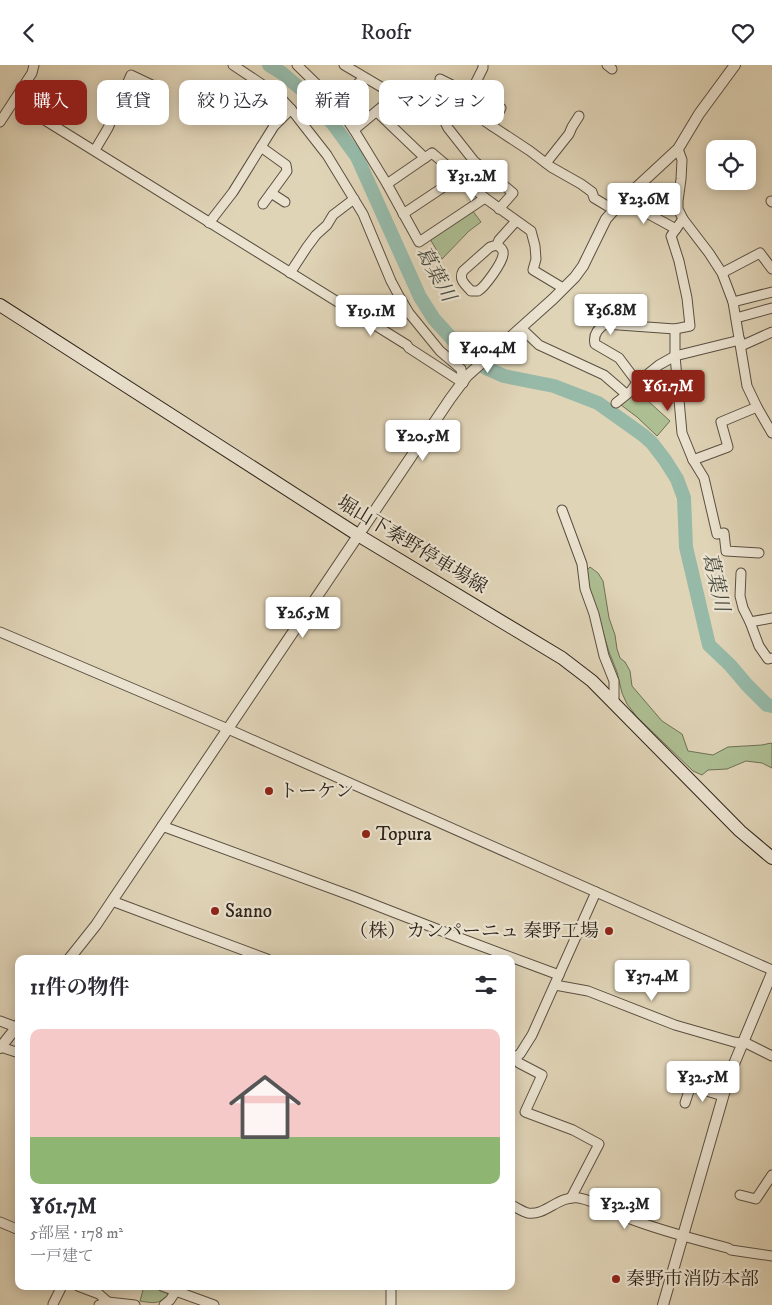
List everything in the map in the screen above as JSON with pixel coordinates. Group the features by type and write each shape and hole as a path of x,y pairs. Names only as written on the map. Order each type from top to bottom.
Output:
{"main road":[{"name":"堀山下秦野停車場線","path":"0,305 358,535 562,658 592,681 740,831 772,858"}],"street":[{"path":"0,122 32,73 34,65"},
{"path":"234,65 278,95 292,109 327,155 363,214 391,281 409,313 440,351 461,369 465,379"},
{"path":"296,65 312,80"},
{"path":"345,65 379,86"},
{"path":"477,80 483,65"},
{"path":"72,955 96,925 450,399 465,379 575,277 606,219 623,200 678,149 698,113 735,65"},
{"path":"129,80 131,75 142,80"},
{"path":"14,101 407,345 408,348 465,379"},
{"path":"210,223 234,192 274,126 292,109"},
{"path":"354,130 377,112 425,158"},
{"path":"546,163 569,134 573,119"},
{"path":"95,150 109,125"},
{"path":"351,125 387,184 419,242 485,198"},
{"path":"446,125 479,165 513,193 499,209"},
{"path":"491,125 546,163 581,184 592,192 594,198 614,210"},
{"path":"261,147 286,165 288,171 263,204"},
{"path":"678,149 682,161 678,209 683,219 710,253 722,273 733,302 747,386 772,431"},
{"path":"387,184 432,153 485,198 530,231 535,246 536,259 533,270 564,288"},
{"path":"467,182 479,165"},
{"path":"404,214 460,176"},
{"path":"271,193 285,202"},
{"path":"290,273 317,229 328,225 333,215 354,199"},
{"path":"623,200 676,229"},
{"path":"637,382 619,358 595,344 595,334 598,329 608,323 674,329 690,326 687,298 679,261 670,236 683,219"},
{"path":"497,245 499,240 516,221"},
{"path":"497,245 503,251 503,257 486,285 478,291 471,291 462,281 461,275 463,271 490,247 497,245"},
{"path":"722,273 760,253 772,269"},
{"path":"733,302 772,292"},
{"path":"736,318 772,308"},
{"path":"521,328 539,345 604,375 626,394"},
{"path":"674,329 682,433 693,460 704,478 717,534 724,533 726,551 759,553"},
{"path":"616,403 631,391 637,382 659,365 675,356 740,343 772,332"},
{"path":"693,460 728,447 721,422 757,407"},
{"path":"562,510 582,564 585,589 594,614 604,656 614,681 614,704"},
{"path":"741,573 740,596 743,608 759,646 768,659 772,658"},
{"path":"750,622 772,618"},
{"path":"0,632 228,729 772,971 729,1076 663,1305"},
{"path":"162,826 505,955"},
{"path":"515,1054 532,1035 596,893"},
{"path":"112,901 256,955"},
{"path":"515,959 559,975"},
{"path":"555,985 588,991 675,1025 742,1044 748,1044 772,1056"},
{"path":"0,1021 15,1025"},
{"path":"15,1028 1,1047 15,1052"},
{"path":"515,1057 519,1063 542,1075 525,1112 573,1130 599,1144 571,1198"},
{"path":"684,1103 691,1083 723,1096"},
{"path":"740,1195 756,1199 772,1175"},
{"path":"515,1207 528,1213 535,1213 561,1200 571,1198 585,1199 628,1218 683,1236 728,1247 731,1250 772,1256"},
{"path":"0,1222 15,1228"},
{"path":"52,1303 60,1290"},
{"path":"88,1290 99,1294 103,1303 134,1305"},
{"path":"391,1290 391,1305"},
{"path":"164,1305 176,1291 214,1305"}],"green space":[{"path":"472,210 481,222 469,231 442,259 430,239"},
{"path":"636,390 670,421 657,436 621,405"},
{"path":"590,567 598,573 603,581 609,618 615,635 617,649 620,658 625,662 630,671 632,686 662,721 682,734 688,751 713,755 728,747 771,743 772,768 762,763 746,761 727,769 708,770 702,775 693,771 637,717 627,704 622,693 617,672 587,583 586,571"},
{"path":"143,1290 164,1290 169,1292 162,1300 156,1302 140,1301"}],"waterway":[{"name":"葛葉川","path":"269,65 282,73 309,96 333,124 357,157 420,297 434,319 454,341 484,367 504,376 554,386 598,403 652,443 677,479 684,498 686,547 709,645 767,705 772,706"}],"place":[{"name":"トーケン","path":"269,791"},
{"name":"Topura","path":"366,834"},
{"name":"Sanno","path":"215,911"},
{"name":"（株）カンパーニュ 秦野工場","path":"609,931"},
{"name":"秦野市消防本部","path":"616,1279"}]}
